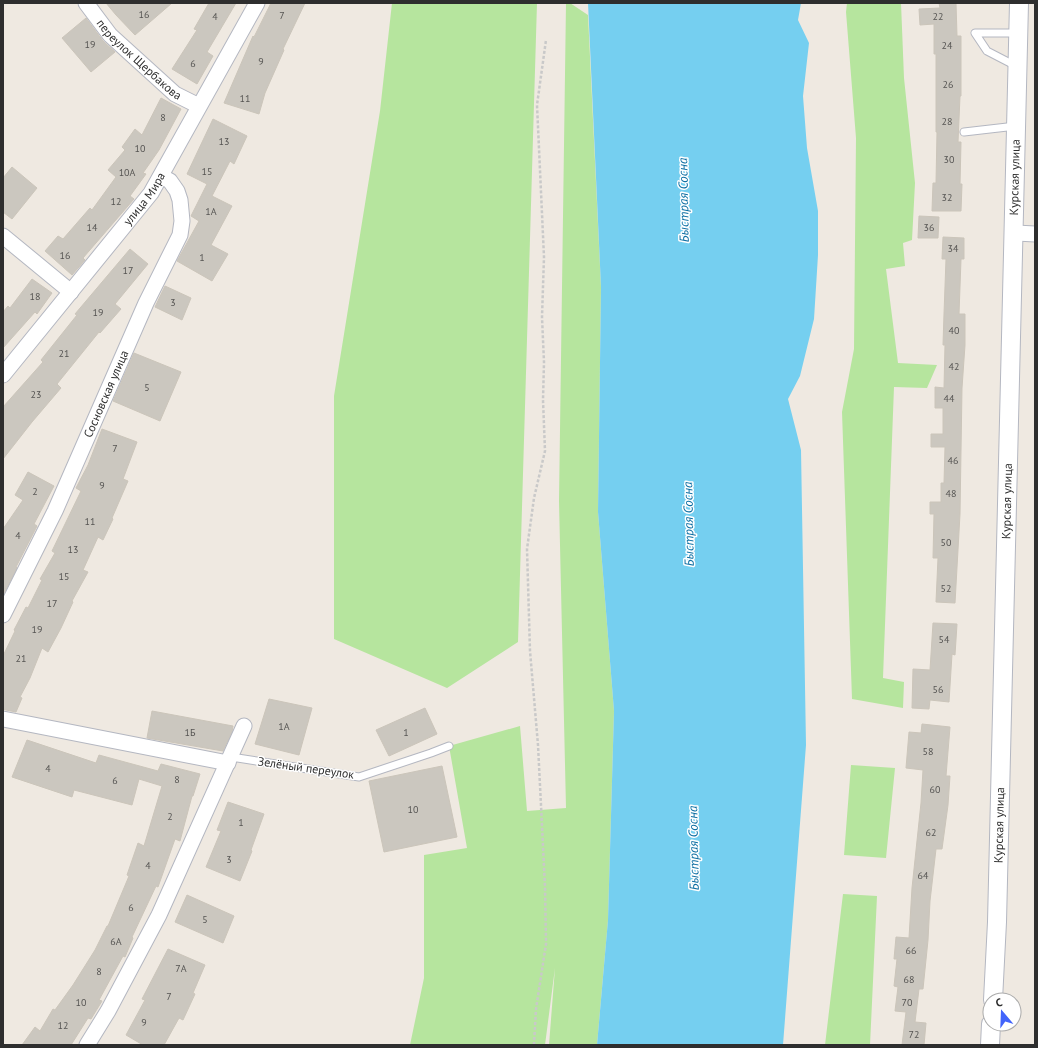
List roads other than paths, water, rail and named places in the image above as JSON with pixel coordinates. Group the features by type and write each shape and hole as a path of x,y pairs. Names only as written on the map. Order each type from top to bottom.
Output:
{"street":[{"name":"переулок Щербакова","path":"86,3 110,35 175,94 199,106"},
{"name":"улица Мира","path":"3,375 151,193 257,3"},
{"name":"Курская улица","path":"993,992 997,922 1019,3"},
{"name":"Сосновская улица","path":"3,615 55,511 146,303 180,235 182,221 180,200 177,191 170,181 161,176"},
{"path":"1014,233 1035,234"},
{"path":"3,236 71,292"},
{"path":"3,719 229,760"},
{"path":"87,1045 108,1011 159,915 244,726"},
{"path":"990,1045 991,1032"}],"lane":[{"path":"1018,33 975,33 987,51 1018,67"},
{"path":"964,132 1016,126"},
{"name":"Зелёный переулок","path":"229,760 359,777 449,746"}],"water":[{"name":"Быстрая Сосна","path":"588,3 801,3 798,20 809,43 803,96 807,148 818,211 818,255 814,319 800,376 788,399 801,450 806,745 783,1045 597,1045 608,920 614,711 598,512 601,287"}]}
